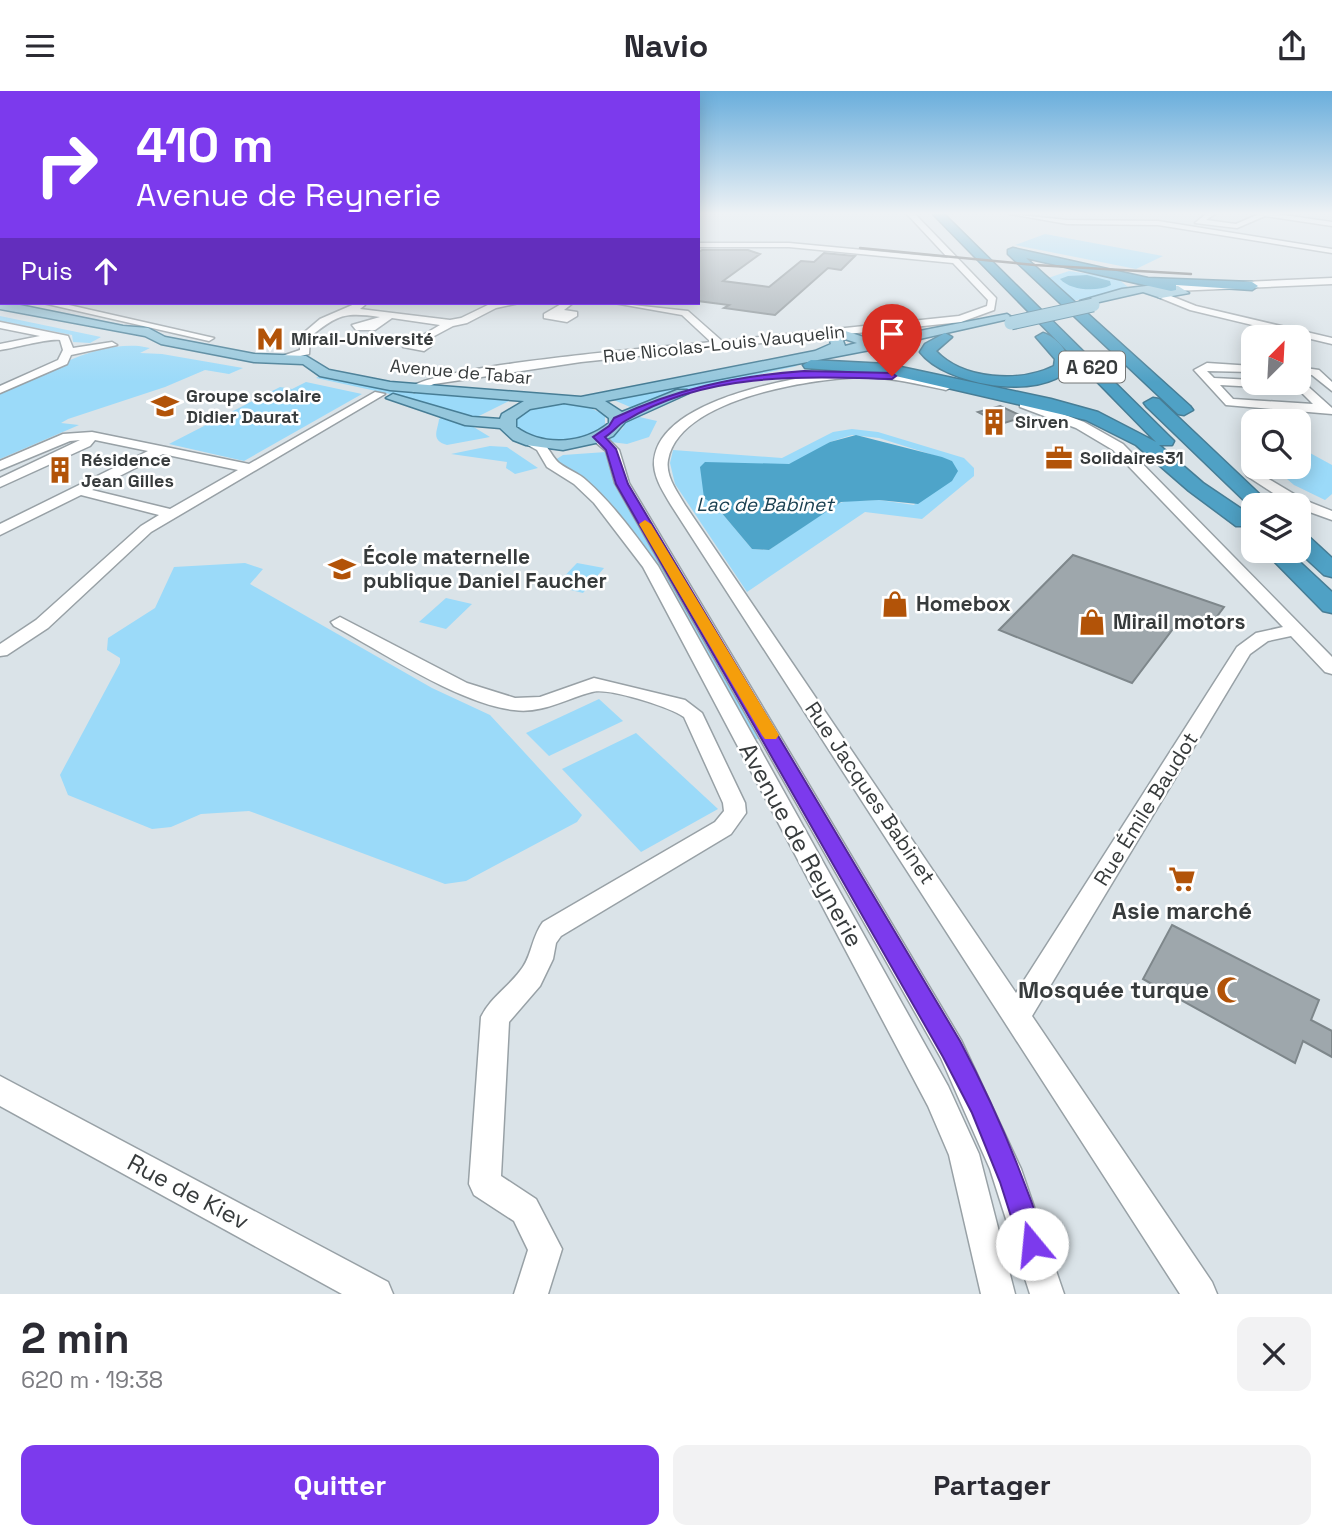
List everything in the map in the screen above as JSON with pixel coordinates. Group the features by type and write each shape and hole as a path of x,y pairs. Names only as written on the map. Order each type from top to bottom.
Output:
{"highway":[{"path":"882,348 943,370 992,379 1033,379 1055,373 1065,361 982,270"},
{"name":"A 620","path":"994,270 1241,518"},
{"name":"A 620","path":"1012,270 1248,493"},
{"path":"1032,270 1241,463"},
{"path":"1043,279 1050,273 1069,270"},
{"path":"1071,270 1183,284 1252,286"},
{"path":"1097,270 1124,276 1165,291"},
{"path":"1124,276 1165,291"},
{"path":"1121,294 1133,287 1124,276"},
{"path":"951,336 932,344 928,352 938,363 959,373"},
{"path":"811,362 887,369 1051,404 1092,416 1143,441 1196,487 1241,520"},
{"path":"1258,479 1273,493"},
{"path":"1311,529 1332,548"},
{"path":"1311,551 1332,571"},
{"path":"1287,563 1332,606"}],"main road":[{"path":"1165,291 1089,303 1047,310 1009,321 951,336 882,348 839,333 835,337 838,343 835,348 811,362 758,377 674,395 617,420 614,428 598,437 565,443 531,441 511,432 506,424 508,417 520,408 557,399 586,400 623,391 811,362 882,348 1009,321 1089,303 1121,294 1165,291"},
{"name":"Avenue de Tabar","path":"0,305 50,309 134,331 148,332 161,340 190,345 209,344 254,358 283,359 307,371 459,420 506,424"},
{"path":"0,313 108,340 185,351 248,365 271,375"},
{"path":"108,340 134,331"},
{"name":"Avenue de Tabar","path":"307,371 414,389 557,399"},
{"path":"586,400 611,409 617,420"}],"street":[{"name":"Rue Nicolas-Louis Vauquelin","path":"414,389 424,383 459,377 719,344 961,319 991,308 993,300 965,270"},
{"path":"1165,291 1332,283"},
{"path":"1165,291 1332,283"},
{"path":"1165,291 1190,307"},
{"path":"1165,291 1190,307 1332,341"},
{"path":"283,359 305,352 305,336 323,321 360,305"},
{"path":"349,310 450,323 464,321 495,305"},
{"path":"554,312 566,305"},
{"path":"631,305 685,313 719,344"},
{"path":"50,309 75,309 209,344"},
{"path":"371,325 409,309"},
{"path":"415,344 450,323"},
{"path":"0,325 65,339 68,350 66,360 59,365 0,390"},
{"path":"307,371 311,330"},
{"path":"0,347 35,342 50,335"},
{"path":"68,350 108,340"},
{"path":"1241,369 1200,367 1209,381 1230,402 1328,411"},
{"path":"1311,372 1332,372"},
{"path":"1315,372 1332,388"},
{"name":"Rue Jacques Babinet","path":"758,377 817,373 836,376 892,376 994,397 1050,412 1096,432 1126,454 1332,668"},
{"name":"Rue Jacques Babinet","path":"836,376 741,396 706,410 688,421 671,438 663,454 662,472 678,505 1200,1294"},
{"path":"1209,381 1241,382"},
{"path":"0,651 42,624 146,529 379,394"},
{"path":"1311,395 1328,411"},
{"path":"0,466 68,437 92,436 249,468"},
{"path":"0,483 85,443 92,436"},
{"name":"Avenue de Reynerie","path":"598,437 611,449 622,484 963,1072 1013,1182 1047,1294"},
{"name":"Avenue de Reynerie","path":"531,441 542,447 552,464 579,481 600,500 650,566 911,1041 964,1154 998,1294"},
{"path":"0,530 161,450"},
{"path":"1261,479 1299,503 1332,516"},
{"path":"80,491 172,514"},
{"path":"340,622 460,687 514,704 541,703 594,684 607,685 687,708 734,803 735,813 723,828 552,929 544,940 540,959 531,978 495,1017 485,1184 526,1210 545,1249 531,1294"},
{"name":"Rue Émile Baudot","path":"1017,1015 1243,651 1262,637 1295,630"},
{"name":"Rue de Kiev","path":"0,1090 376,1294"}],"shaded area":[{"path":"1069,271 1117,278 1128,287 1118,292 1072,301 1048,278"},
{"path":"0,316 101,337 90,343 73,342 72,335 0,321"},
{"path":"120,346 150,348 140,353 162,354 243,368 229,374 205,370 165,387 68,419 61,423 79,425 0,459 0,394 85,354"},
{"path":"794,364 797,366 674,393 635,409 609,398"},
{"path":"323,374 407,391 513,399 473,419 390,394 316,378"},
{"path":"306,382 362,394 244,461 169,444 280,387 292,389"},
{"path":"564,403 584,405 605,415 605,424 586,436 561,441 537,438 517,428 516,419 531,409"},
{"path":"635,416 657,421 649,437 627,444 609,440 623,428 626,419"},
{"path":"443,417 472,426 490,437 447,445 442,443 436,434 439,419"},
{"path":"852,429 878,432 964,458 974,468 974,476 922,519 865,512 747,592 675,484 670,463 673,450 782,458 833,432","holes":["852,435 879,438 952,461 914,505 879,500 836,504 769,550 752,549 715,505 704,497 704,494 806,458 830,442"]},
{"path":"490,446 507,447 538,468 515,474 506,468 507,462 451,454"},
{"path":"606,452 762,738 748,741 687,627 641,554 587,488 555,460 563,455"},
{"path":"1311,454 1332,465 1332,494 1325,500 1287,479 1311,479"},
{"path":"245,563 263,569 250,584 432,688 490,715 582,815 577,822 466,881 445,884 249,811 201,814 171,827 152,829 68,795 60,775 120,663 120,658 107,650 108,638 155,608 174,567"},
{"path":"577,563 604,568 583,593 555,586"},
{"path":"446,598 472,604 446,629 419,622"},
{"path":"599,699 623,721 549,756 526,733"},
{"path":"636,733 718,809 641,852 562,769"}],"water":[{"path":"1087,275 1110,281 1111,285 1099,289 1084,289 1071,286 1060,279 1068,276"},
{"name":"Lac de Babinet","path":"856,435 942,457 952,461 958,471 952,481 918,504 879,500 841,502 769,550 752,549 715,505 704,498 700,467 705,462 789,464 830,442"}],"building":[{"path":"700,270 738,270 723,281 769,287 790,270 826,270 775,315 724,308 729,305 700,301"},
{"path":"1000,406 1024,417 1001,424 978,412"},
{"name":"Mirail motors","path":"1073,555 1224,607 1209,627 1182,617 1132,683 999,630"},
{"name":"Mosquée turque","path":"1172,925 1319,1000 1311,1020 1332,1031 1332,1057 1303,1041 1295,1063 1143,979"}],"railway":[{"path":"1124,270 1191,274"}],"slow traffic":[{"path":"645,524 770,735"}],"place":[{"name":"Mirail-Université","path":"270,339"},
{"name":"Groupe scolaire Didier Daurat","path":"165,406"},
{"name":"Sirven","path":"994,422"},
{"name":"Solidaires31","path":"1059,458"},
{"name":"Résidence Jean Gilles","path":"60,470"},
{"name":"École maternelle publique Daniel Faucher","path":"342,569"},
{"name":"Homebox","path":"895,604"},
{"name":"Mirail motors","path":"1092,622"},
{"name":"Asie marché","path":"1182,879"},
{"name":"Mosquée turque","path":"1230,990"}],"route":[{"path":"892,376 804,373 758,377 700,388 666,398 617,420 614,428 598,437 611,449 622,484 951,1049 981,1105 1013,1182 1032,1244"}]}
